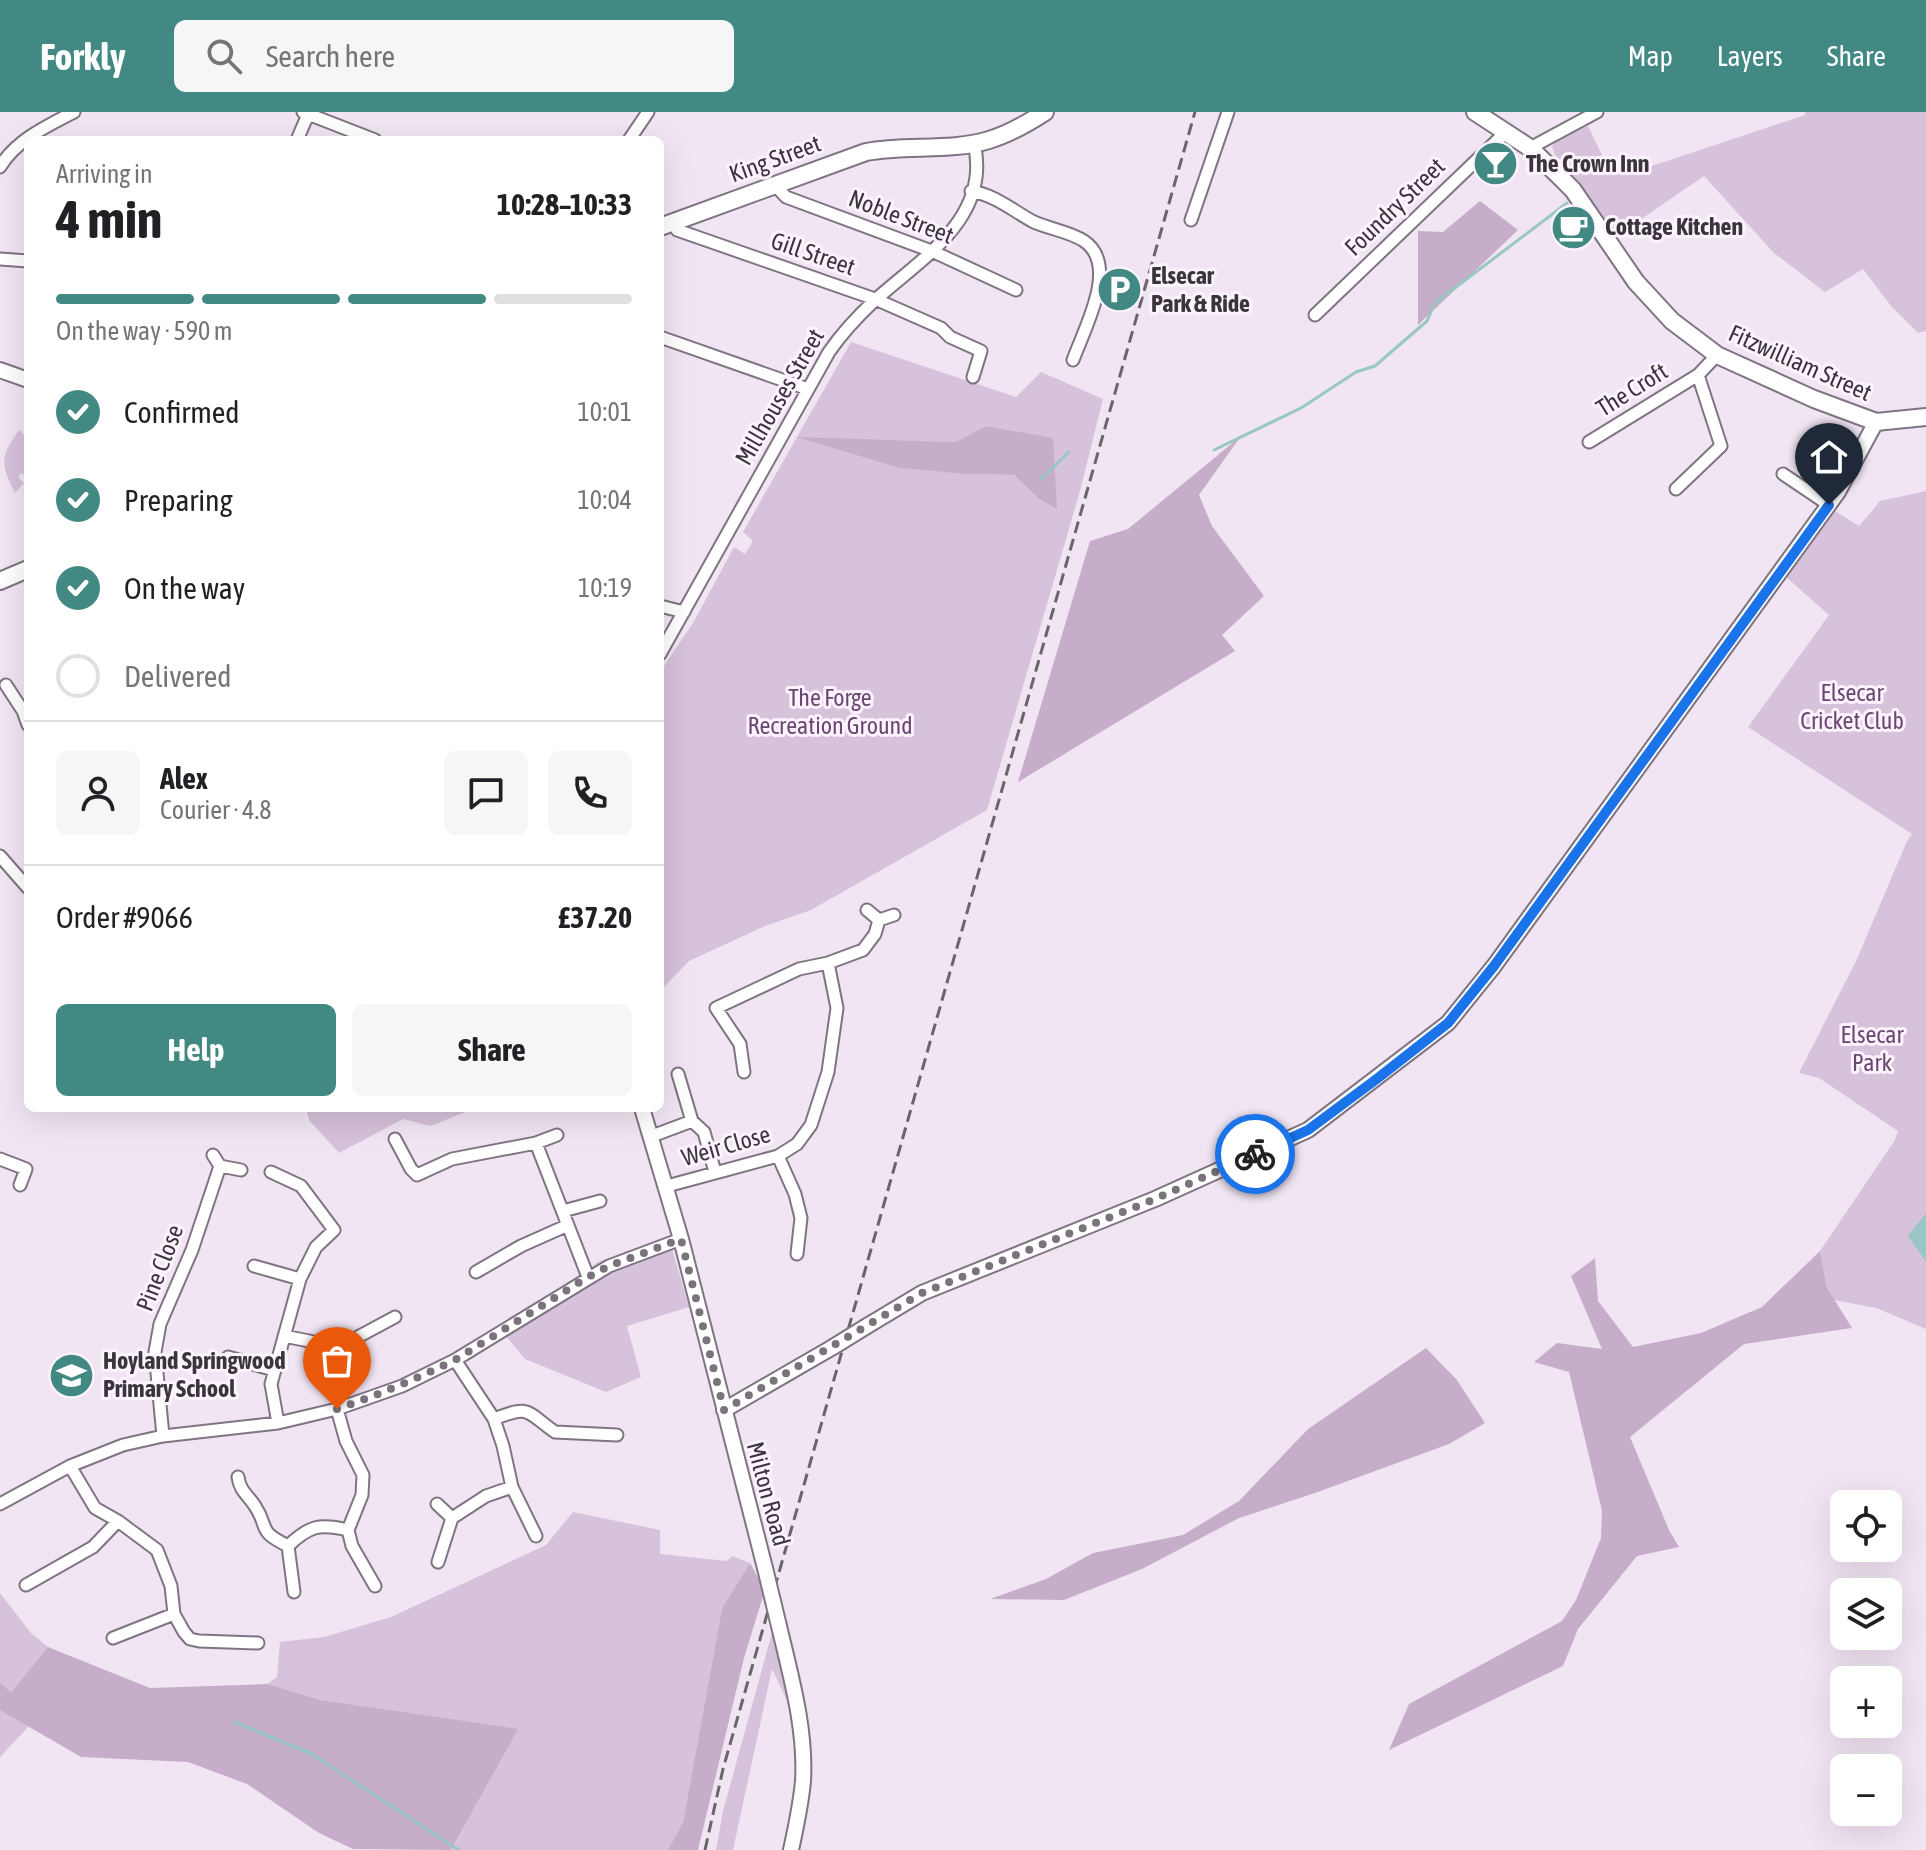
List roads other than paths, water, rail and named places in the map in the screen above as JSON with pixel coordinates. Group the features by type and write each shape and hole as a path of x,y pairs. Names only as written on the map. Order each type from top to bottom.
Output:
{"main road":[{"name":"King Street","path":"666,225 866,152 974,143 1000,136 1045,112"},
{"name":"Fitzwilliam Street","path":"1475,112 1530,148 1573,190 1636,282 1672,321 1717,355 1814,399 1876,422 1926,417"},
{"path":"0,581 24,571"}],"street":[{"path":"32,136 74,112"},
{"path":"632,136 648,112"},
{"path":"1191,220 1228,112"},
{"path":"1530,148 1597,112"},
{"path":"298,136 307,113 365,136"},
{"name":"Foundry Street","path":"1315,315 1506,132"},
{"path":"0,167 24,142"},
{"name":"Millhouses Street","path":"664,647 843,332 875,299 934,252 955,227 971,191 976,161 974,143"},
{"name":"Noble Street","path":"774,184 786,197 934,252 1016,290"},
{"path":"971,191 989,196 1032,221 1084,241 1096,253 1100,266 1099,284 1073,360"},
{"name":"Gill Street","path":"666,225 875,299 941,328 950,337 981,351 973,377"},
{"path":"0,259 24,261"},
{"path":"664,338 808,389"},
{"name":"The Croft","path":"1589,442 1698,375 1717,355"},
{"path":"1,372 24,379"},
{"name":"The Croft","path":"1676,489 1721,446 1698,375"},
{"path":"724,1410 922,1293 1155,1199 1308,1130 1448,1023 1503,954 1829,505 1876,422"},
{"path":"1783,474 1829,505"},
{"path":"664,607 684,612"},
{"path":"6,685 24,715"},
{"path":"0,856 24,883"},
{"path":"867,910 879,920"},
{"path":"879,920 894,915"},
{"path":"744,1072 740,1044 716,1008 799,969 828,963 863,950 875,934 879,920"},
{"name":"Weir Close","path":"667,1186 778,1156 797,1144 811,1125 828,1072 837,1008 828,963"},
{"path":"678,1074 692,1121 704,1132 715,1172"},
{"name":"Milton Road","path":"643,1112 681,1239 794,1689 803,1780 791,1850"},
{"path":"652,1136 692,1121"},
{"path":"395,1139 417,1175 452,1159 536,1143 557,1135"},
{"path":"536,1143 588,1277"},
{"path":"778,1156 795,1194 801,1218 797,1254"},
{"path":"0,1159 26,1169 20,1185"},
{"name":"Pine Close","path":"163,1436 155,1352 160,1324 192,1250 216,1161 241,1170"},
{"path":"271,1172 301,1186 334,1230 316,1247 300,1279 271,1384 278,1423"},
{"path":"563,1211 600,1201"},
{"path":"476,1272 521,1246 568,1225"},
{"path":"0,1504 70,1466 123,1445 163,1436 278,1423 337,1409 402,1386 455,1360 588,1277 681,1239"},
{"path":"254,1266 300,1279"},
{"path":"284,1336 339,1347 395,1317"},
{"path":"228,1357 274,1370"},
{"path":"455,1360 494,1419 512,1487 536,1536"},
{"path":"337,1409 346,1441 363,1475 362,1495 348,1530 352,1546 375,1586"},
{"path":"494,1419 525,1410 540,1418 555,1432 617,1435"},
{"path":"70,1466 95,1508 157,1550 171,1586 174,1614 190,1639 258,1643"},
{"path":"238,1477 241,1490 256,1507 267,1535 288,1546"},
{"path":"438,1562 452,1518 486,1496 512,1487"},
{"path":"437,1504 452,1518"},
{"path":"26,1585 93,1547 118,1521"},
{"path":"288,1546 310,1528 332,1526 348,1530"},
{"path":"288,1546 294,1592"},
{"path":"113,1638 174,1614"}],"waterway":[{"path":"1214,450 1301,408 1356,372 1375,366 1427,321 1435,303 1567,203"},
{"path":"1041,479 1069,452"},
{"path":"234,1722 310,1753 459,1850"}],"railway":[{"path":"705,1850 723,1769 1195,112"}],"place":[{"name":"The Crown Inn","path":"1495,164"},
{"name":"Cottage Kitchen","path":"1574,227"},
{"name":"Elsecar Park & Ride","path":"1120,290"},
{"name":"Hoyland Springwood Primary School","path":"72,1375"}],"park label":[{"name":"Elsecar Cricket Club","path":"1852,707"},
{"name":"The Forge Recreation Ground","path":"830,712"},
{"name":"Elsecar Park","path":"1872,1049"}]}
